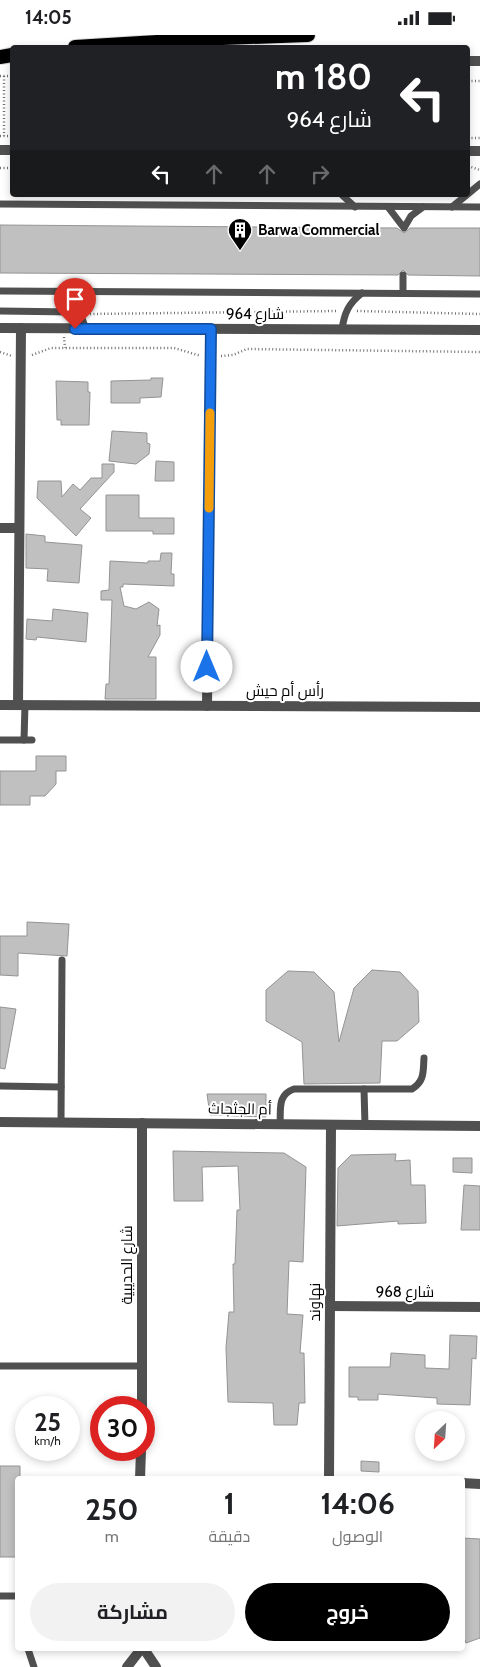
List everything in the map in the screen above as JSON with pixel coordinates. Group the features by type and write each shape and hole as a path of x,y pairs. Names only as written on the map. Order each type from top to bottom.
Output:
{"highway":[{"path":"108,45 308,35"}],"street":[{"name":"شارع 964","path":"0,328 480,330"},
{"path":"21,328 19,528 21,705"},
{"path":"207,706 211,329"},
{"path":"0,528 19,528"},
{"name":"رأس أم حيش","path":"0,705 480,707"},
{"name":"أم الجثجاث","path":"0,1122 480,1126"},
{"name":"شارع الحديبية","path":"142,1123 142,1396"},
{"name":"نهاوند","path":"328,1476 331,1125"},
{"name":"شارع 968","path":"330,1306 480,1307"},
{"path":"140,1476 141,1461"},
{"path":"465,1483 480,1484"},
{"path":"127,1667 141,1651"},
{"path":"144,1651 156,1667"}],"lane":[{"path":"470,192 480,184"},
{"path":"344,197 355,207"},
{"path":"452,207 464,197"},
{"path":"0,204 480,207"},
{"path":"388,207 404,228 411,216 423,207"},
{"path":"403,275 403,293"},
{"path":"0,291 478,295"},
{"path":"342,330 346,311 353,300 362,293"},
{"path":"0,311 68,312 78,314 84,320 86,329"},
{"path":"0,740 28,740 21,705"},
{"path":"61,1123 62,960"},
{"path":"280,1125 281,1098 285,1092 294,1089 412,1089 420,1084 423,1077 424,1058"},
{"path":"0,1086 61,1087"},
{"path":"364,1089 365,1125"},
{"path":"0,1365 142,1366"},
{"path":"0,1596 15,1596"},
{"path":"29,1651 34,1667"}],"path":[{"path":"2,77 4,136"},
{"path":"0,136 10,136"},
{"path":"78,314 346,311 480,314"},
{"path":"0,352 6,355 37,355 51,348 174,348 194,356 230,356 243,349 480,352"}],"building":[{"name":"Barwa Commercial","path":"0,225 397,228 404,233 410,228 480,228 480,276 408,275 403,270 398,275 0,273"},
{"path":"151,378 163,378 161,397 140,398 140,403 111,403 111,381 151,380"},
{"path":"56,381 88,382 88,392 90,392 89,425 61,425 61,420 57,420"},
{"path":"112,431 147,433 147,443 150,444 149,454 136,464 109,461"},
{"path":"156,461 174,462 174,481 155,481"},
{"path":"102,464 114,464 114,472 80,509 91,518 76,536 37,498 38,481 61,481 62,497 73,484 80,490 91,478 102,478"},
{"path":"106,495 139,495 139,518 174,518 174,534 153,534 153,531 106,531"},
{"path":"26,534 45,536 45,542 82,545 79,583 47,581 48,569 26,568"},
{"path":"161,553 172,553 171,574 174,574 174,586 123,584 123,587 120,587 124,606 136,609 149,602 159,609 157,626 160,625 160,635 148,657 156,657 156,699 105,699 106,684 109,684 112,600 101,600 101,591 109,590 110,561 148,563 148,561 160,561"},
{"path":"53,609 88,613 86,642 37,637 36,640 26,639 27,619 52,621"},
{"path":"36,756 66,756 66,771 56,771 56,784 45,796 30,796 30,805 0,805 0,771 36,771"},
{"path":"27,922 69,924 67,956 18,953 18,976 0,975 0,936 27,936"},
{"path":"372,970 400,972 418,991 419,1022 397,1041 382,1041 380,1083 304,1084 302,1042 266,1021 266,990 288,971 314,972 334,992 339,1042 354,988"},
{"path":"0,1007 16,1009 5,1069 0,1068"},
{"path":"207,1094 266,1094 266,1117 210,1115"},
{"path":"173,1151 284,1153 306,1167 303,1262 289,1261 287,1314 303,1315 300,1353 304,1353 305,1403 299,1403 297,1425 274,1425 273,1403 228,1402 226,1348 229,1312 234,1312 233,1264 235,1264 237,1210 240,1210 238,1166 202,1167 203,1201 174,1201"},
{"path":"396,1154 395,1161 410,1160 411,1185 425,1185 426,1223 398,1224 398,1221 337,1226 338,1168 351,1155"},
{"path":"453,1158 472,1158 472,1173 453,1172"},
{"path":"464,1185 480,1186 480,1230 461,1230"},
{"path":"450,1335 477,1336 476,1359 472,1358 470,1405 437,1404 437,1398 378,1394 378,1400 358,1400 358,1397 349,1397 349,1367 390,1367 391,1353 425,1355 425,1368 449,1369"},
{"path":"361,1461 379,1462 379,1472 361,1471"},
{"path":"0,1466 20,1466 20,1476 15,1476 15,1557 0,1557"},
{"path":"465,1538 480,1539 480,1638 466,1643"}],"slow traffic":[{"path":"209,508 210,413"}],"place":[{"name":"Barwa Commercial","path":"240,251"}],"route":[{"path":"75,329 211,329 207,667"}]}
